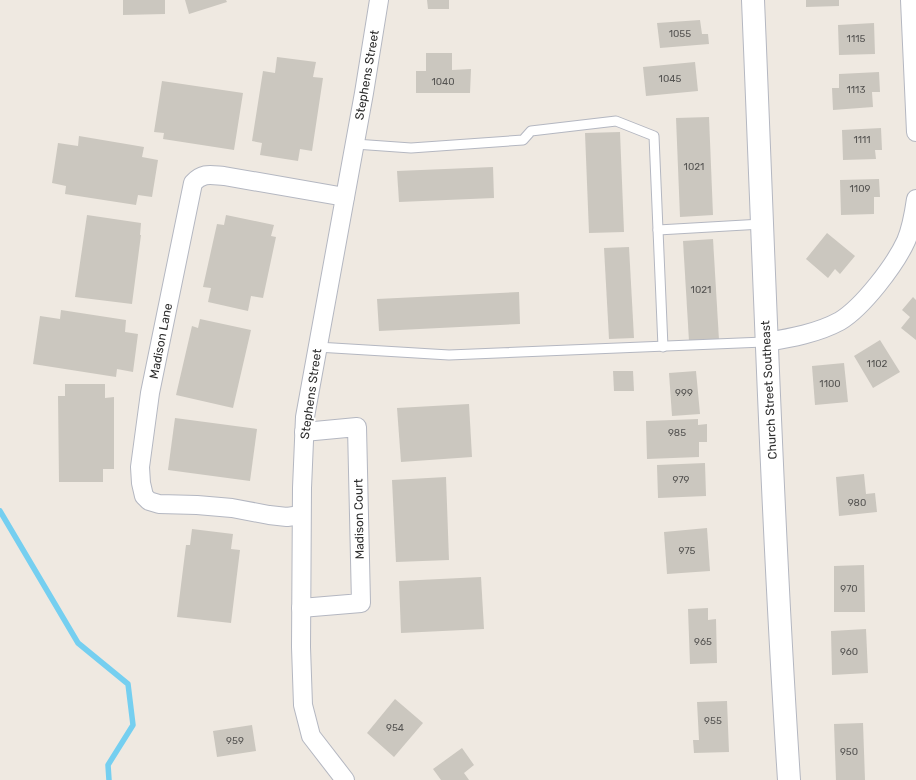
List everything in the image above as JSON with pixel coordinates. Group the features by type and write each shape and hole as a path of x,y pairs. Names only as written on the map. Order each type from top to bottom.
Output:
{"street":[{"name":"Stephens Street","path":"345,780 311,736 302,705 301,515 304,432 305,417 317,347 380,0"},
{"name":"Church Street Southeast","path":"753,0 766,342 789,780"},
{"path":"910,0 916,132"},
{"name":"Madison Lane","path":"301,515 287,517 232,508 159,504 149,501 144,496 141,483 140,467 143,441 153,378 193,183 198,177 206,175 224,176 345,197"},
{"path":"766,342 786,339 826,327 841,320 858,305 885,275 903,246 912,225 916,199"},
{"name":"Madison Court","path":"301,608 361,603 357,427 304,432"}],"lane":[{"path":"355,144 411,148 523,140 531,131 616,121 654,136 663,347"},
{"path":"658,230 762,224"},
{"path":"317,347 449,355 766,342"}],"building":[{"path":"123,0 165,0 165,14 123,15"},
{"path":"185,0 226,0 227,2 189,14"},
{"path":"427,0 449,0 449,9 428,9"},
{"path":"806,0 839,0 839,6 806,7"},
{"path":"700,20 702,34 708,34 709,44 660,48 657,23"},
{"path":"874,23 875,54 839,55 838,25"},
{"path":"426,53 452,53 452,70 471,69 470,93 416,93 416,71 426,71"},
{"path":"277,57 316,62 313,77 323,78 312,151 300,149 298,161 260,155 262,143 252,141 263,71 275,73"},
{"path":"695,62 698,91 646,96 643,67"},
{"path":"879,72 880,92 872,92 873,107 833,110 832,88 839,88 839,74"},
{"path":"162,81 243,93 234,150 163,139 164,133 154,132"},
{"path":"709,117 713,215 680,217 676,118"},
{"path":"881,128 882,150 875,150 876,159 843,160 842,130"},
{"path":"620,132 624,232 589,233 585,133"},
{"path":"79,136 144,147 142,157 158,160 152,197 138,195 136,205 65,194 66,186 52,183 58,143 78,146"},
{"path":"493,167 494,198 399,202 397,171"},
{"path":"879,179 880,197 874,197 874,214 841,215 840,180"},
{"path":"87,215 141,223 141,235 132,304 75,297"},
{"path":"226,215 274,225 271,236 276,237 263,298 251,296 248,311 208,302 211,288 203,287 217,224 224,225"},
{"path":"827,233 855,256 840,274 835,269 828,278 806,259"},
{"path":"713,239 719,340 689,341 683,241"},
{"path":"629,247 634,338 609,339 604,248"},
{"path":"519,292 520,324 379,331 377,299"},
{"path":"913,297 916,300 916,340 901,328 910,317 902,310"},
{"path":"61,310 126,320 125,332 138,334 133,372 117,369 116,377 33,364 40,316 60,319"},
{"path":"200,319 251,330 233,408 176,395 192,326 198,328"},
{"path":"880,340 900,372 873,388 854,356"},
{"path":"844,363 848,402 815,405 812,366"},
{"path":"613,371 633,371 634,391 614,391"},
{"path":"696,371 700,414 672,416 669,373"},
{"path":"65,384 105,384 105,398 114,397 114,469 103,469 103,482 59,482 58,396 65,396"},
{"path":"469,404 472,457 401,462 397,408"},
{"path":"175,418 257,429 250,481 168,470"},
{"path":"698,419 698,425 707,424 707,442 699,442 699,457 647,459 646,421"},
{"path":"705,463 706,496 658,498 657,465"},
{"path":"864,474 866,494 875,493 877,512 839,516 836,477"},
{"path":"446,477 449,560 396,562 392,480"},
{"path":"707,528 710,571 667,574 664,532"},
{"path":"192,529 233,534 231,549 240,550 231,623 177,617 186,545 190,545"},
{"path":"864,565 865,612 834,612 834,566"},
{"path":"481,577 484,629 401,633 399,581"},
{"path":"708,608 708,620 716,619 717,663 690,664 688,609"},
{"path":"866,629 868,673 832,675 831,631"},
{"path":"395,699 423,723 394,757 367,733"},
{"path":"727,701 729,752 694,753 693,740 699,740 697,702"},
{"path":"863,723 865,780 836,780 834,724"},
{"path":"252,725 256,751 217,757 213,731"},
{"path":"462,748 474,765 464,773 469,780 441,780 433,769"}],"waterway":[{"path":"0,511 78,643 128,684 133,725 108,765 109,780"}]}
